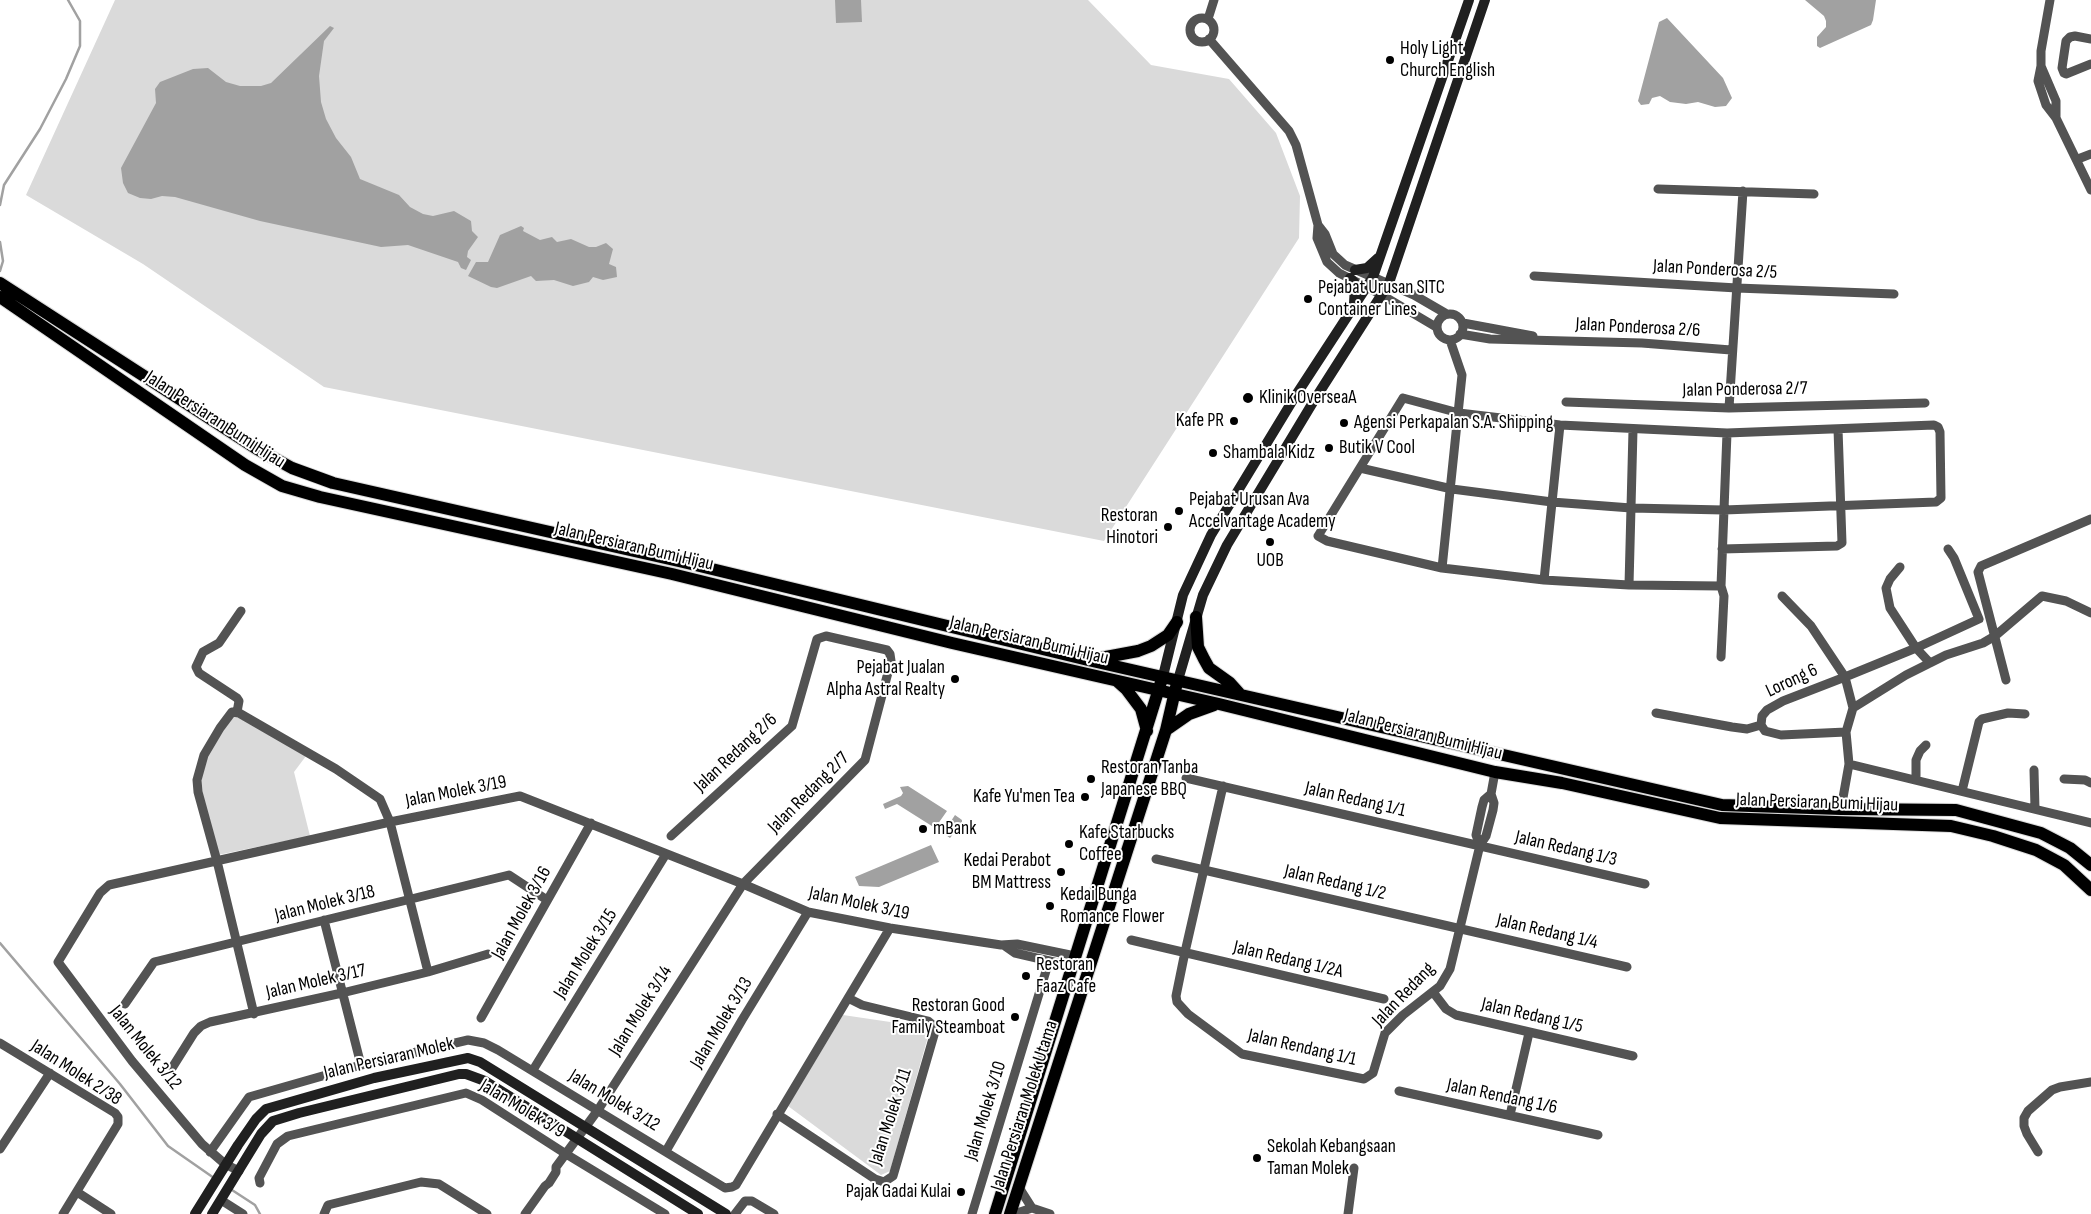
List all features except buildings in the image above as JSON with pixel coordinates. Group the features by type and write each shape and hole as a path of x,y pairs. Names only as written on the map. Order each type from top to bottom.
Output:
{"main road":[{"path":"995,1214 1073,961 1147,731 1183,595 1211,535 1296,395 1354,304 1374,277 1469,0"},
{"path":"1178,680 1196,617 1210,578 1227,545 1315,399 1389,284 1485,0"},
{"path":"1354,304 1355,286 1353,274 1371,265 1382,254"},
{"name":"Jalan Persiaran Bumi Hijau","path":"0,283 7,297 245,465 282,486 320,497 672,574 858,620 1219,704 1495,772 1562,783 1720,818 1951,826 1993,836 2036,850 2064,866 2089,886 2091,890"},
{"name":"Jalan Persiaran Bumi Hijau","path":"7,297 257,449 292,468 333,483 764,582 1088,660 1240,693 1728,806 1956,810 2041,833 2070,848 2091,865"},
{"path":"759,595 766,592 767,585 764,582"},
{"path":"858,620 863,606"},
{"path":"1196,617 1198,647 1209,668 1230,683 1240,693"},
{"path":"1088,660 1138,651 1151,646 1168,635 1177,622"},
{"path":"1117,680 1141,710 1147,731"},
{"name":"Jalan Persiaran Molek Utama","path":"1012,1214 1018,1186 1166,730 1178,680"},
{"path":"1166,730 1188,714 1204,707 1219,704"},
{"path":"1450,742 1494,760 1495,772"},
{"path":"1495,772 1499,764 1506,761 1539,763"},
{"name":"Jalan Persiaran Molek","path":"196,1214 223,1168 256,1120 266,1109 374,1078 468,1058 480,1062 726,1214"},
{"name":"Jalan Persiaran Molek","path":"212,1214 261,1134 273,1121 459,1074 466,1074 485,1081 576,1140 698,1214"}],"street":[{"path":"1208,20 1214,0"},
{"path":"2050,0 2038,81 2046,105 2056,118 2078,159 2091,190"},
{"path":"1204,18 1208,20 1213,25 1214,31 1209,39 1202,42 1195,40 1190,29 1196,19 1204,18"},
{"path":"2091,39 2070,37 2066,41 2062,68 2066,74 2091,64"},
{"path":"1209,39 1289,131 1296,145 1318,225 1317,238 1324,256 1339,273 1353,274 1374,277 1414,295 1445,314 1455,314 1462,323 1460,334 1450,340 1442,338 1436,328 1367,286 1353,274"},
{"path":"2078,159 2091,154"},
{"path":"1658,189 1814,194"},
{"path":"1729,408 1731,350 1743,191"},
{"name":"Jalan Ponderosa 2/5","path":"1534,276 1737,288 1894,294"},
{"path":"1405,308 1414,295"},
{"path":"1436,328 1438,320 1445,314"},
{"name":"Jalan Ponderosa 2/6","path":"1462,323 1500,329 1542,340"},
{"path":"1480,337 1483,326"},
{"path":"1498,339 1500,329"},
{"name":"Jalan Ponderosa 2/6","path":"1460,334 1498,339 1642,343 1731,350"},
{"path":"1442,568 1452,489 1462,375 1450,340"},
{"path":"1360,468 1452,489 1552,502 1631,508 1724,510 1936,502 1941,498 1940,432 1938,426 1727,433 1633,430 1560,425 1458,412 1403,398 1318,536 1328,541 1442,568 1544,580 1628,585 1721,586"},
{"name":"Jalan Ponderosa 2/7","path":"1566,402 1729,408 1925,403"},
{"path":"1544,580 1560,425"},
{"path":"1722,549 1837,546 1842,542 1838,429"},
{"path":"1628,585 1633,430"},
{"path":"1721,657 1724,596 1721,586 1727,433"},
{"path":"2006,680 1979,580 1978,572 1981,566 2091,519"},
{"path":"1782,596 1810,626 1845,677 1916,648 1978,619 1954,558 1948,549"},
{"path":"1900,567 1890,579 1886,588 1887,598 1895,618 1916,648 1930,663"},
{"path":"1841,809 1849,764 1846,732 1853,708 1930,663 1946,655 1983,643 1995,636 2042,596 2066,601 2091,613"},
{"path":"237,712 239,701 237,698 199,673 196,667 203,652 219,643 241,611"},
{"name":"Jalan Redang 2/6","path":"671,836 792,726 817,639 826,636 887,650 890,654"},
{"name":"Jalan Redang 2/7","path":"742,884 865,760 890,661 890,654"},
{"name":"Lorong 6","path":"1846,732 1781,735 1765,731 1761,725 1762,716 1767,710 1783,701 1845,677 1853,708"},
{"path":"254,1014 218,861 198,792 197,780 204,755 232,712 237,712 367,789 384,805 428,972"},
{"path":"1656,713 1747,729 1761,725"},
{"path":"1962,790 1982,719 2008,713 2025,714"},
{"path":"1916,780 1916,760 1920,751 1926,746"},
{"path":"1849,764 2091,822"},
{"path":"2034,770 2035,809"},
{"name":"Jalan Redang","path":"1368,1078 1373,1073 1385,1033 1411,1008 1434,992 1450,969 1480,845 1476,835 1482,808 1484,800 1491,794 1495,772"},
{"name":"Jalan Redang 1/1","path":"1186,778 1480,845"},
{"path":"2064,779 2085,780 2091,783"},
{"path":"1131,940 1185,952 1222,786"},
{"name":"Jalan Molek 3/19","path":"58,962 100,893 109,885 390,822 520,796 808,912 890,928 1005,946 1017,944 1073,961"},
{"name":"Jalan Molek 3/16","path":"481,1018 591,823"},
{"name":"Jalan Redang 1/3","path":"1480,845 1645,884"},
{"name":"Jalan Molek 3/15","path":"533,1070 666,854"},
{"path":"1156,859 1202,870"},
{"name":"Jalan Redang 1/2","path":"1202,870 1459,929"},
{"name":"Jalan Molek 3/18","path":"125,1004 154,962 324,920 508,875 548,900"},
{"name":"Jalan Molek 3/14","path":"525,1214 544,1186 544,1180 552,1169 556,1167 598,1110 742,884"},
{"name":"Jalan Molek 3/13","path":"666,1151 742,1020 808,912"},
{"path":"324,920 361,1065"},
{"name":"Jalan Molek 3/12","path":"210,1152 249,1097 361,1065 468,1040 484,1043 533,1070 725,1188 732,1187 736,1185 890,928"},
{"name":"Jalan Redang 1/4","path":"1459,929 1627,967"},
{"name":"Jalan Molek 3/19","path":"1005,946 1014,953 1049,961 1073,961"},
{"name":"Jalan Redang 1/2A","path":"1185,952 1384,999"},
{"name":"Jalan Rendang 1/1","path":"1185,952 1176,996 1177,1002 1188,1014 1242,1054 1360,1079 1368,1078"},
{"name":"Jalan Molek 3/17","path":"172,1068 194,1033 201,1026 210,1022 254,1014 428,972 488,954"},
{"name":"Jalan Molek 3/10","path":"972,1214 1049,961"},
{"name":"Jalan Molek 3/12","path":"58,962 132,1060 223,1168 236,1175"},
{"name":"Jalan Redang 1/5","path":"1434,992 1446,1009 1456,1015 1633,1056"},
{"name":"Jalan Molek 3/11","path":"777,1114 875,1179 884,1182 893,1176 934,1035 934,1026 928,1022 862,1004 848,998"},
{"path":"1510,1114 1529,1033"},
{"name":"Jalan Molek 2/38","path":"0,1043 115,1113 118,1118 118,1124 64,1214"},
{"path":"0,1149 50,1073"},
{"path":"2038,1152 2024,1126 2024,1118 2028,1111 2052,1090 2091,1082"},
{"name":"Jalan Rendang 1/6","path":"1399,1091 1510,1114 1598,1135"},
{"name":"Jalan Molek 3/9","path":"260,1183 259,1178 277,1144 288,1136 462,1094 469,1094 482,1100 665,1214"},
{"path":"1348,1214 1354,1168"},
{"path":"324,1214 328,1206 421,1182 439,1184 487,1214"},
{"path":"1018,1186 1032,1208"},
{"path":"77,1192 112,1214"},
{"path":"222,1198 239,1213"},
{"path":"735,1214 744,1201 752,1201 774,1214"},
{"path":"1012,1214 1032,1208 1050,1214"}],"shaded area":[{"path":"115,0 1088,0 1151,65 1229,79 1276,133 1300,196 1299,238 1104,541 324,387 143,264 26,195"},
{"path":"835,0 861,0 862,22 836,23"},
{"path":"1805,0 1876,0 1871,25 1820,48 1817,46 1817,37 1826,27 1826,21 1824,16"},
{"path":"1667,18 1723,78 1732,98 1726,106 1715,107 1698,102 1686,104 1670,102 1660,96 1652,98 1649,104 1641,105 1638,101 1659,22"},
{"path":"330,26 334,28 324,41 319,76 321,102 326,119 336,138 351,157 360,179 399,195 410,207 423,214 433,216 454,211 471,221 472,231 478,237 468,251 467,257 471,260 466,270 461,268 458,262 408,245 381,247 260,221 175,197 162,196 151,199 140,198 128,193 123,183 121,168 156,103 155,89 160,82 193,69 208,68 226,82 240,86 261,86 271,83"},
{"path":"521,226 524,228 523,231 540,240 552,237 557,242 571,239 589,247 596,247 606,243 613,249 609,264 616,267 617,277 603,280 593,277 589,282 573,286 554,280 536,281 531,276 497,288 468,276 476,262 488,262 500,235"},
{"path":"235,715 306,756 294,772 310,836 218,855 201,788 202,770 211,748 229,718"},
{"path":"908,786 947,811 935,828 897,804 885,809 883,804 901,796 903,793 900,787"},
{"path":"955,815 962,820 962,823 950,838 943,833"},
{"path":"931,845 939,862 879,887 859,886 855,877"},
{"path":"843,1015 924,1027 929,1033 890,1171 881,1175 788,1106"}],"waterway":[{"path":"0,205 4,185 40,129 66,79 80,46 80,21 68,0"},
{"path":"0,242 3,261 0,271"},
{"path":"0,943 120,1084 168,1146 214,1178"},
{"path":"232,1190 255,1205 260,1214"}],"place":[{"name":"Holy Light Church English","path":"1390,60"},
{"name":"Pejabat Urusan SITC Container Lines","path":"1308,299"},
{"name":"Klinik OverseaA","path":"1248,398"},
{"name":"Kafe PR","path":"1234,421"},
{"name":"Agensi Perkapalan S.A. Shipping","path":"1344,423"},
{"name":"Butik V Cool","path":"1329,448"},
{"name":"Shambala Kidz","path":"1213,453"},
{"name":"Pejabat Urusan Ava Accelvantage Academy","path":"1179,511"},
{"name":"Restoran Hinotori","path":"1168,527"},
{"name":"UOB","path":"1270,542"},
{"name":"Pejabat Jualan Alpha Astral Realty","path":"955,679"},
{"name":"Restoran Tanba Japanese BBQ","path":"1091,779"},
{"name":"Kafe Yu'men Tea","path":"1085,797"},
{"name":"mBank","path":"923,829"},
{"name":"Kafe Starbucks Coffee","path":"1069,844"},
{"name":"Kedai Perabot BM Mattress","path":"1061,872"},
{"name":"Kedai Bunga Romance Flower","path":"1050,906"},
{"name":"Restoran Faaz Cafe","path":"1026,976"},
{"name":"Restoran Good Family Steamboat","path":"1015,1017"},
{"name":"Sekolah Kebangsaan Taman Molek","path":"1257,1158"},
{"name":"Pajak Gadai Kulai","path":"961,1192"}]}
